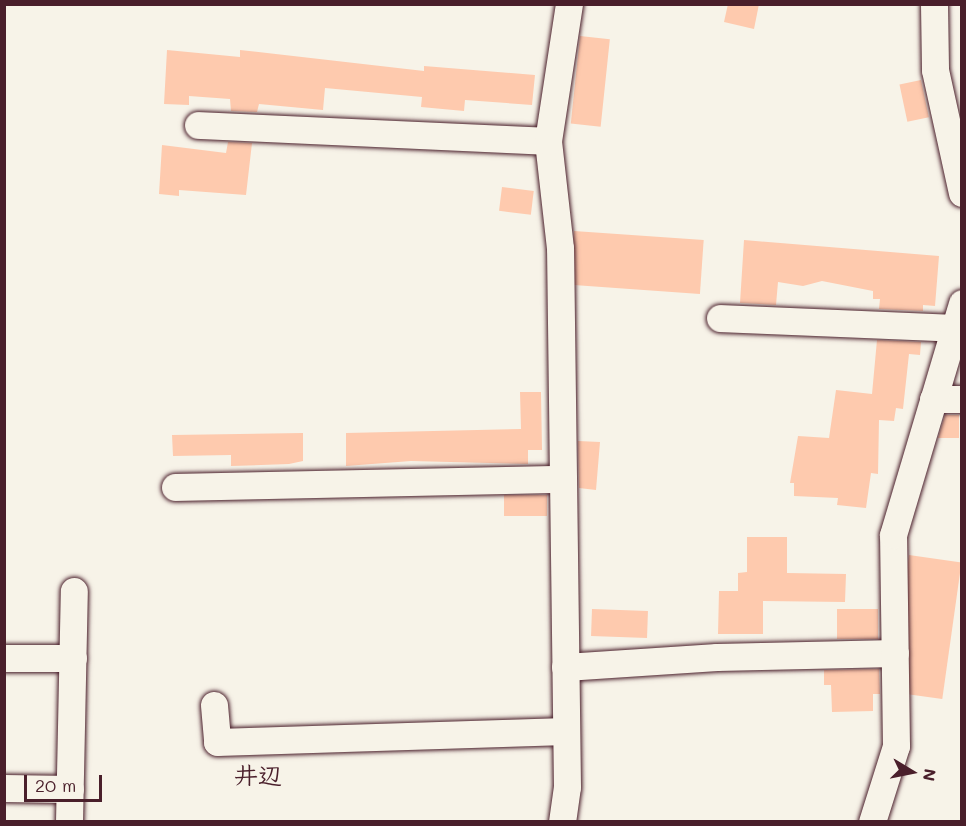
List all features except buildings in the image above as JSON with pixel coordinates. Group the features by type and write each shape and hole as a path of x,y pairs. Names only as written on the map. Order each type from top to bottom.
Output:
{"street":[{"path":"562,822 566,731 560,248 548,141 569,4"},
{"path":"934,4 934,70 962,193"},
{"path":"198,125 548,141"},
{"path":"872,822 896,746 894,535 962,303"},
{"path":"720,318 954,328"},
{"path":"933,399 962,399"},
{"path":"175,487 563,479"},
{"path":"69,822 74,591"},
{"path":"565,667 717,657 895,653"},
{"path":"4,658 73,658"},
{"path":"214,705 217,742 566,731"},
{"path":"4,788 70,789"}],"district":[{"name":"井辺","path":"258,775"}]}
